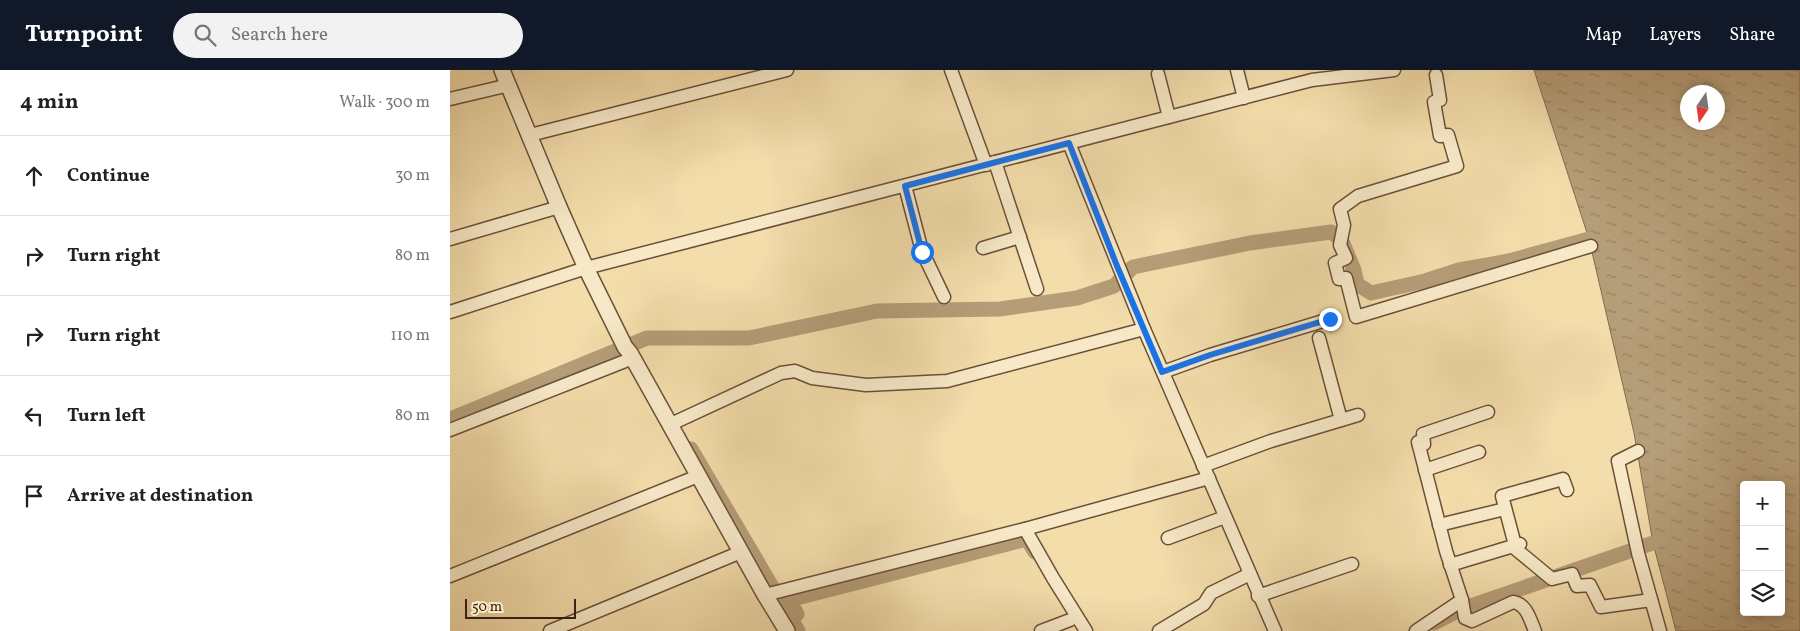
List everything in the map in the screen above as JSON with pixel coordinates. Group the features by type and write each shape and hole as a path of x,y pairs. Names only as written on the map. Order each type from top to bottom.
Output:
{"street":[{"path":"502,70 586,268 629,353 784,629"},
{"path":"530,135 787,70"},
{"path":"952,70 1020,237 1037,289"},
{"path":"1237,70 1244,98"},
{"path":"450,312 586,268 1312,80 1394,70"},
{"path":"1158,74 1169,117"},
{"path":"1436,75 1440,100 1434,102 1440,136 1448,135 1457,166 1358,196 1340,209 1344,225 1340,245 1346,258 1335,263 1339,279 1346,278 1356,317 1590,246"},
{"path":"450,99 509,85"},
{"path":"1069,143 1117,266 1258,596 1275,631"},
{"path":"905,186 922,252 944,297"},
{"path":"450,239 559,207"},
{"path":"983,248 1020,237"},
{"path":"1162,372 1210,355 1330,319"},
{"path":"669,425 789,371 795,371 812,378 866,385 947,381 1144,329"},
{"path":"1319,338 1341,420"},
{"path":"450,430 629,353"},
{"path":"1488,412 1422,434 1424,444 1418,444 1450,566 1462,601 1465,618 1472,621 1514,602 1524,607 1535,631"},
{"path":"765,595 1025,529 1206,472 1270,441 1358,415"},
{"path":"1638,451 1618,461 1626,502 1660,631"},
{"path":"1425,470 1479,452"},
{"path":"450,576 698,476"},
{"path":"1567,490 1563,479 1502,496 1516,545 1552,579 1572,574 1577,586 1590,585 1601,608 1651,600"},
{"path":"1439,525 1505,509"},
{"path":"1168,538 1225,517"},
{"path":"1025,529 1086,631"},
{"path":"1450,566 1516,545"},
{"path":"550,631 741,552"},
{"path":"1258,596 1352,564"},
{"path":"1160,631 1204,604 1211,592 1250,574"},
{"path":"1416,631 1462,601"},
{"path":"1041,631 1070,620"}],"water":[{"path":"1534,70 1800,70 1800,631 1676,631 1653,543 1634,433 1589,239"}],"waterway":[{"path":"450,419 647,338 749,338 877,311 1000,309 1077,298 1114,286 1133,267 1250,243 1331,232 1341,239 1354,270 1357,284 1371,293 1425,281 1459,270 1509,261 1589,239"},
{"path":"691,449 798,631"},
{"path":"797,614 789,600 1027,539 1035,552"},
{"path":"1434,623 1459,610 1653,543"}],"route":[{"path":"922,252 905,186 1069,143 1117,266 1162,372 1210,355 1330,319"}]}
